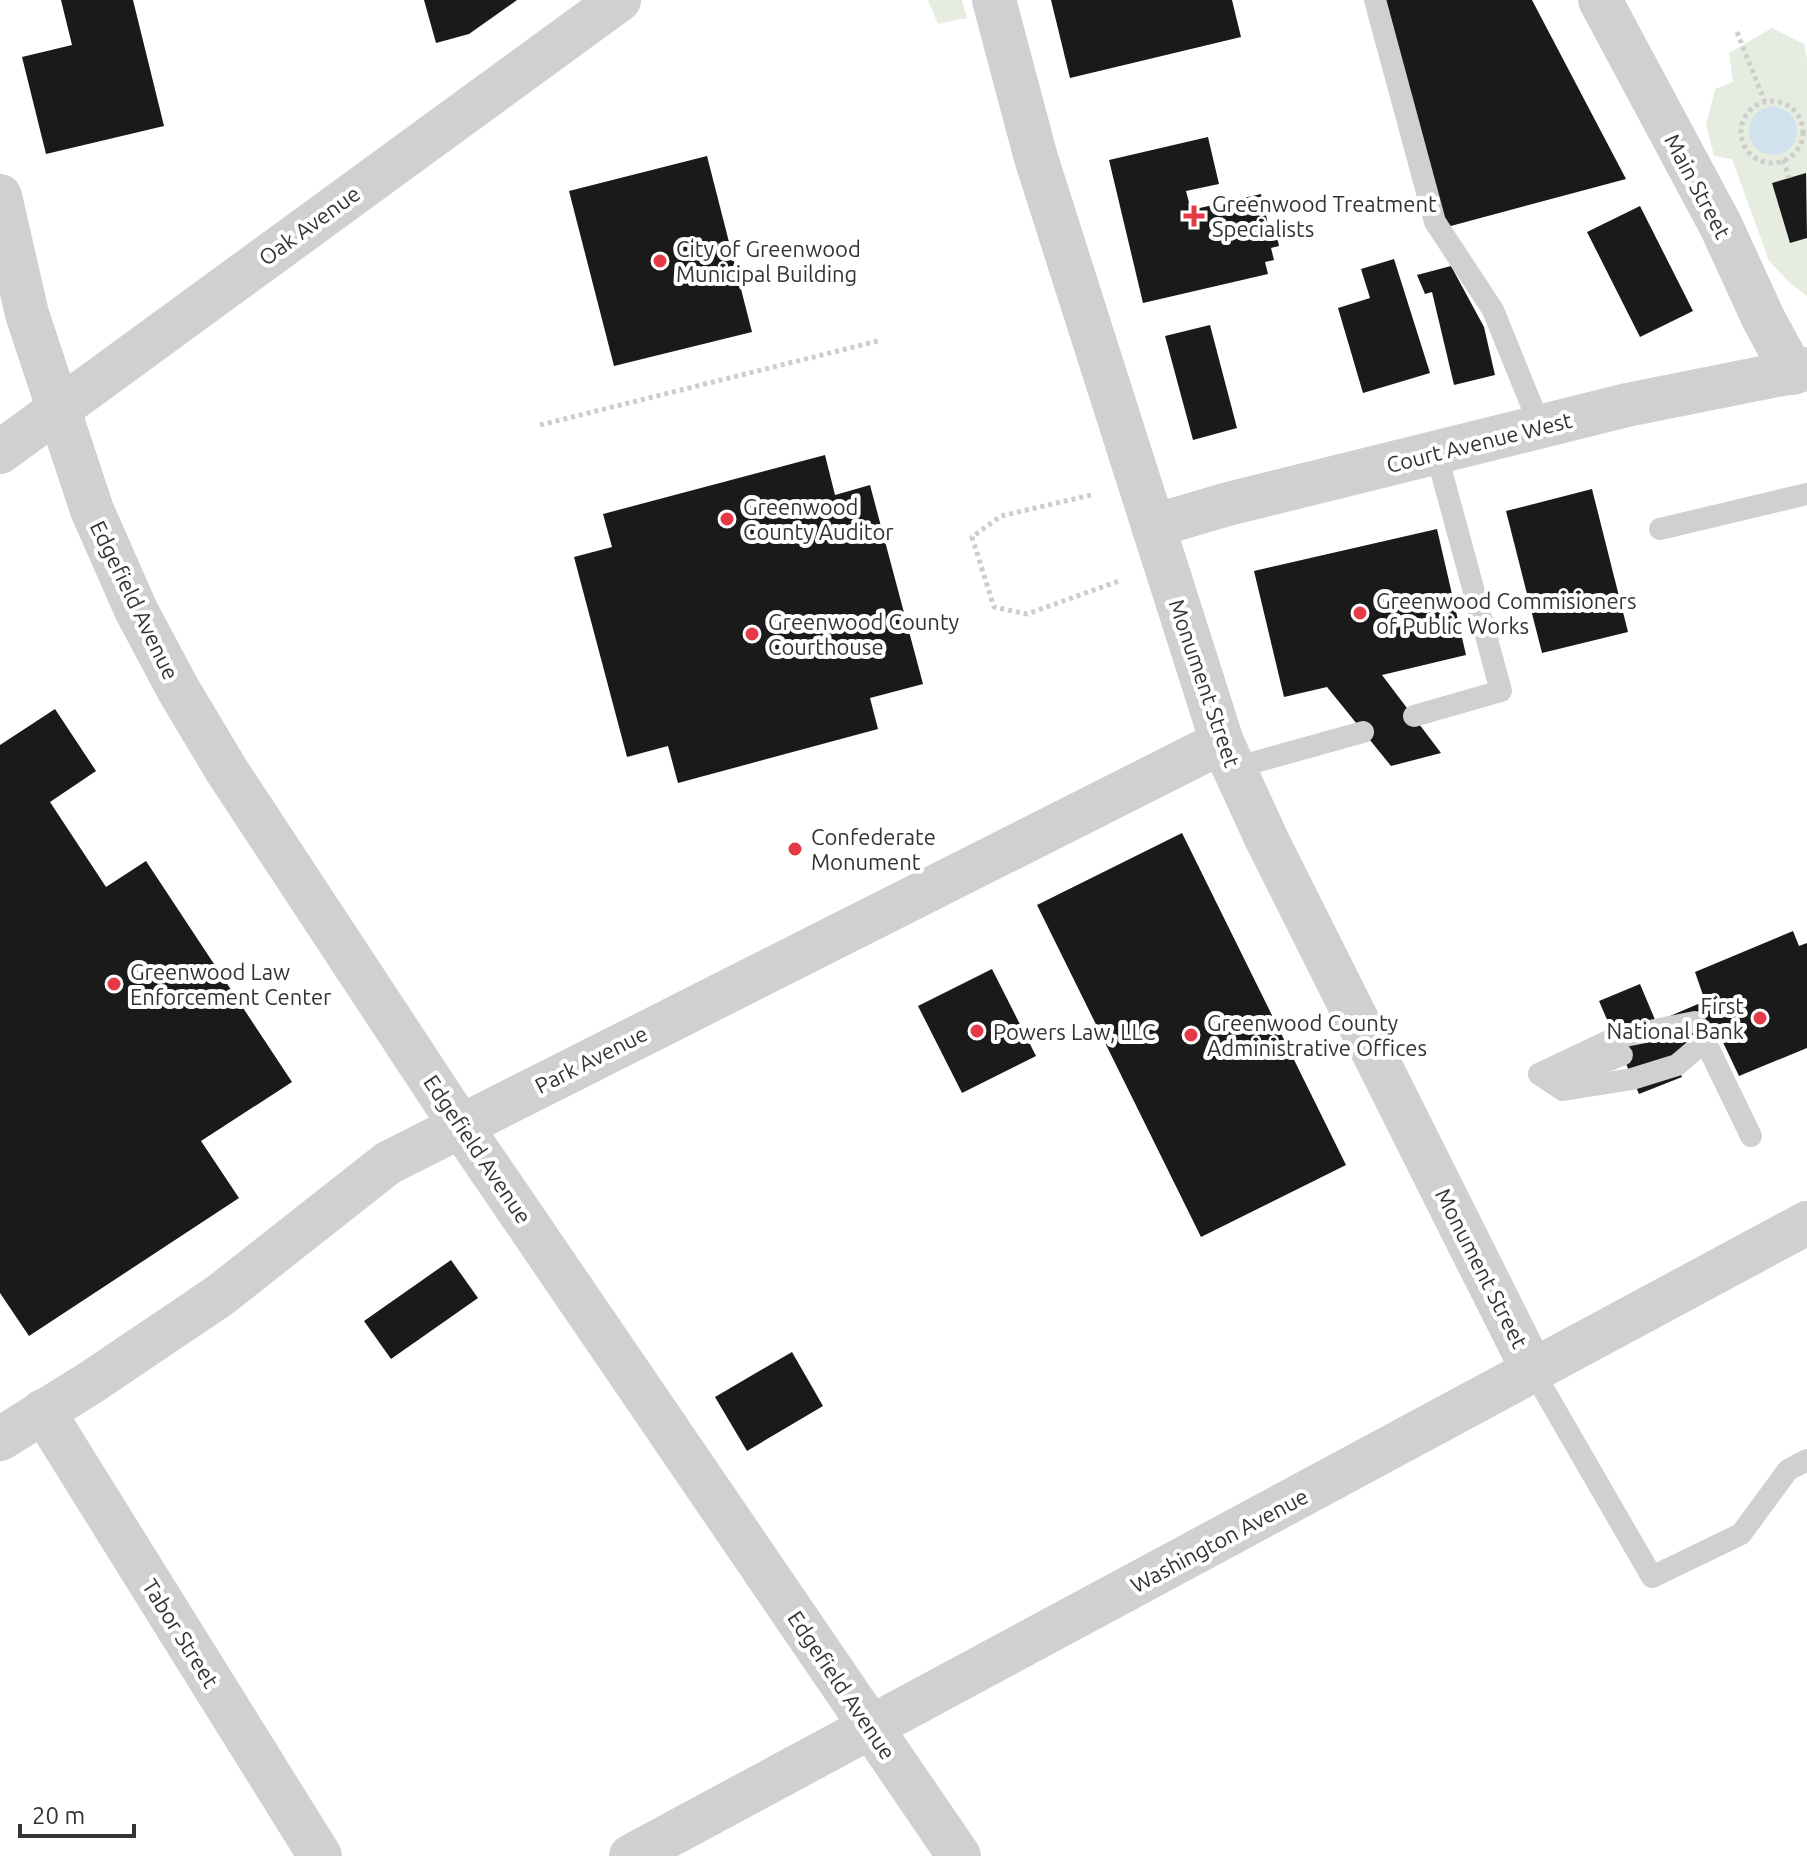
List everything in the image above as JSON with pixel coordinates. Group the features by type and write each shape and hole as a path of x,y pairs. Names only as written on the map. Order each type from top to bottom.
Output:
{"street":[{"name":"Oak Avenue","path":"0,452 619,0"},
{"name":"Monument Street","path":"994,0 1036,158 1228,755 1533,1371"},
{"name":"Main Street","path":"1600,0 1721,226 1764,320 1800,371"},
{"name":"Edgefield Avenue","path":"0,196 27,314 92,510 136,610 178,689 227,771 460,1125 959,1856"},
{"name":"Court Avenue West","path":"1153,526 1627,405 1800,371"},
{"name":"Park Avenue","path":"0,1439 219,1296 388,1163 460,1125 1228,755"},
{"name":"Washington Avenue","path":"631,1856 1807,1223"},
{"name":"Tabor Street","path":"43,1411 320,1856"}],"lane":[{"path":"1375,0 1435,222 1493,310 1540,426"},
{"path":"1414,716 1501,691 1436,452"},
{"path":"1660,529 1807,494"},
{"path":"1228,755 1363,732"},
{"path":"1539,1074 1615,1038 1695,1022"},
{"path":"1539,1074 1563,1090 1632,1079 1677,1065 1705,1041 1751,1136"},
{"path":"1539,1074 1550,1078 1578,1072 1622,1055"},
{"path":"1533,1371 1652,1577 1741,1534 1788,1470 1807,1460"}],"path":[{"path":"1737,32 1765,102"},
{"path":"1765,102 1783,103 1803,119 1799,147 1783,160 1764,162 1747,151 1742,123 1754,107 1765,102"},
{"path":"1783,160 1789,178"},
{"path":"540,425 878,341"},
{"path":"1091,495 1001,516 972,537 994,607 1027,614 1119,581"}],"shaded area":[{"path":"928,0 962,0 967,18 938,24"},
{"path":"1772,28 1804,44 1807,59 1807,296 1769,261 1732,159 1714,156 1706,125 1715,89 1733,82 1729,53"}],"water":[{"path":"1773,107 1790,114 1797,131 1790,148 1773,155 1756,148 1749,131 1756,114"}],"building":[{"path":"61,0 133,0 164,126 46,154 22,57 72,45"},
{"path":"424,0 517,0 469,34 436,43"},
{"path":"1051,0 1232,0 1241,37 1070,78"},
{"path":"1385,0 1532,0 1626,179 1447,227"},
{"name":"Greenwood Treatment Specialists","path":"1208,137 1219,184 1186,191 1191,210 1261,194 1268,224 1274,222 1279,246 1271,248 1274,260 1265,262 1268,274 1143,303 1109,160"},
{"name":"City of Greenwood Municipal Building","path":"707,156 752,332 614,366 569,191"},
{"path":"1806,173 1807,238 1790,243 1772,183"},
{"path":"1640,206 1693,311 1640,337 1587,232"},
{"path":"1394,259 1430,373 1363,393 1338,308 1370,298 1361,269"},
{"path":"1451,266 1484,327 1495,375 1454,385 1432,292 1425,294 1417,275"},
{"path":"1210,325 1237,428 1193,440 1165,336"},
{"name":"Greenwood County Courthouse","path":"825,455 835,495 870,485 923,684 870,698 878,729 678,783 668,746 627,757 574,557 612,547 603,514"},
{"path":"1592,489 1628,632 1542,653 1506,511"},
{"name":"Greenwood Commisioners of Public Works","path":"1437,529 1466,655 1382,675 1441,753 1391,766 1327,687 1284,697 1254,571"},
{"name":"Greenwood Law Enforcement Center","path":"55,709 96,771 50,802 106,887 146,861 292,1082 201,1141 239,1198 29,1336 0,1293 0,745"},
{"name":"Greenwood County Administrative Offices","path":"1182,833 1346,1165 1201,1237 1037,905"},
{"name":"First National Bank","path":"1793,931 1799,946 1807,943 1807,1048 1739,1076 1719,1034 1672,1055 1682,1077 1639,1094 1599,1001 1640,984 1656,1022 1705,1001 1695,972"},
{"name":"Powers Law, LLC","path":"992,969 1036,1056 962,1093 918,1006"},
{"path":"451,1260 478,1298 391,1359 364,1321"},
{"path":"792,1352 823,1406 747,1451 715,1397"}],"place":[{"name":"Greenwood Treatment Specialists","path":"1194,216"},
{"name":"City of Greenwood Municipal Building","path":"660,261"},
{"name":"Greenwood County Auditor","path":"727,519"},
{"name":"Greenwood Commisioners of Public Works","path":"1360,613"},
{"name":"Greenwood County Courthouse","path":"752,634"},
{"name":"Confederate Monument","path":"795,849"},
{"name":"Greenwood Law Enforcement Center","path":"114,984"},
{"name":"First National Bank","path":"1760,1018"},
{"name":"Powers Law, LLC","path":"977,1031"},
{"name":"Greenwood County Administrative Offices","path":"1191,1035"}]}
